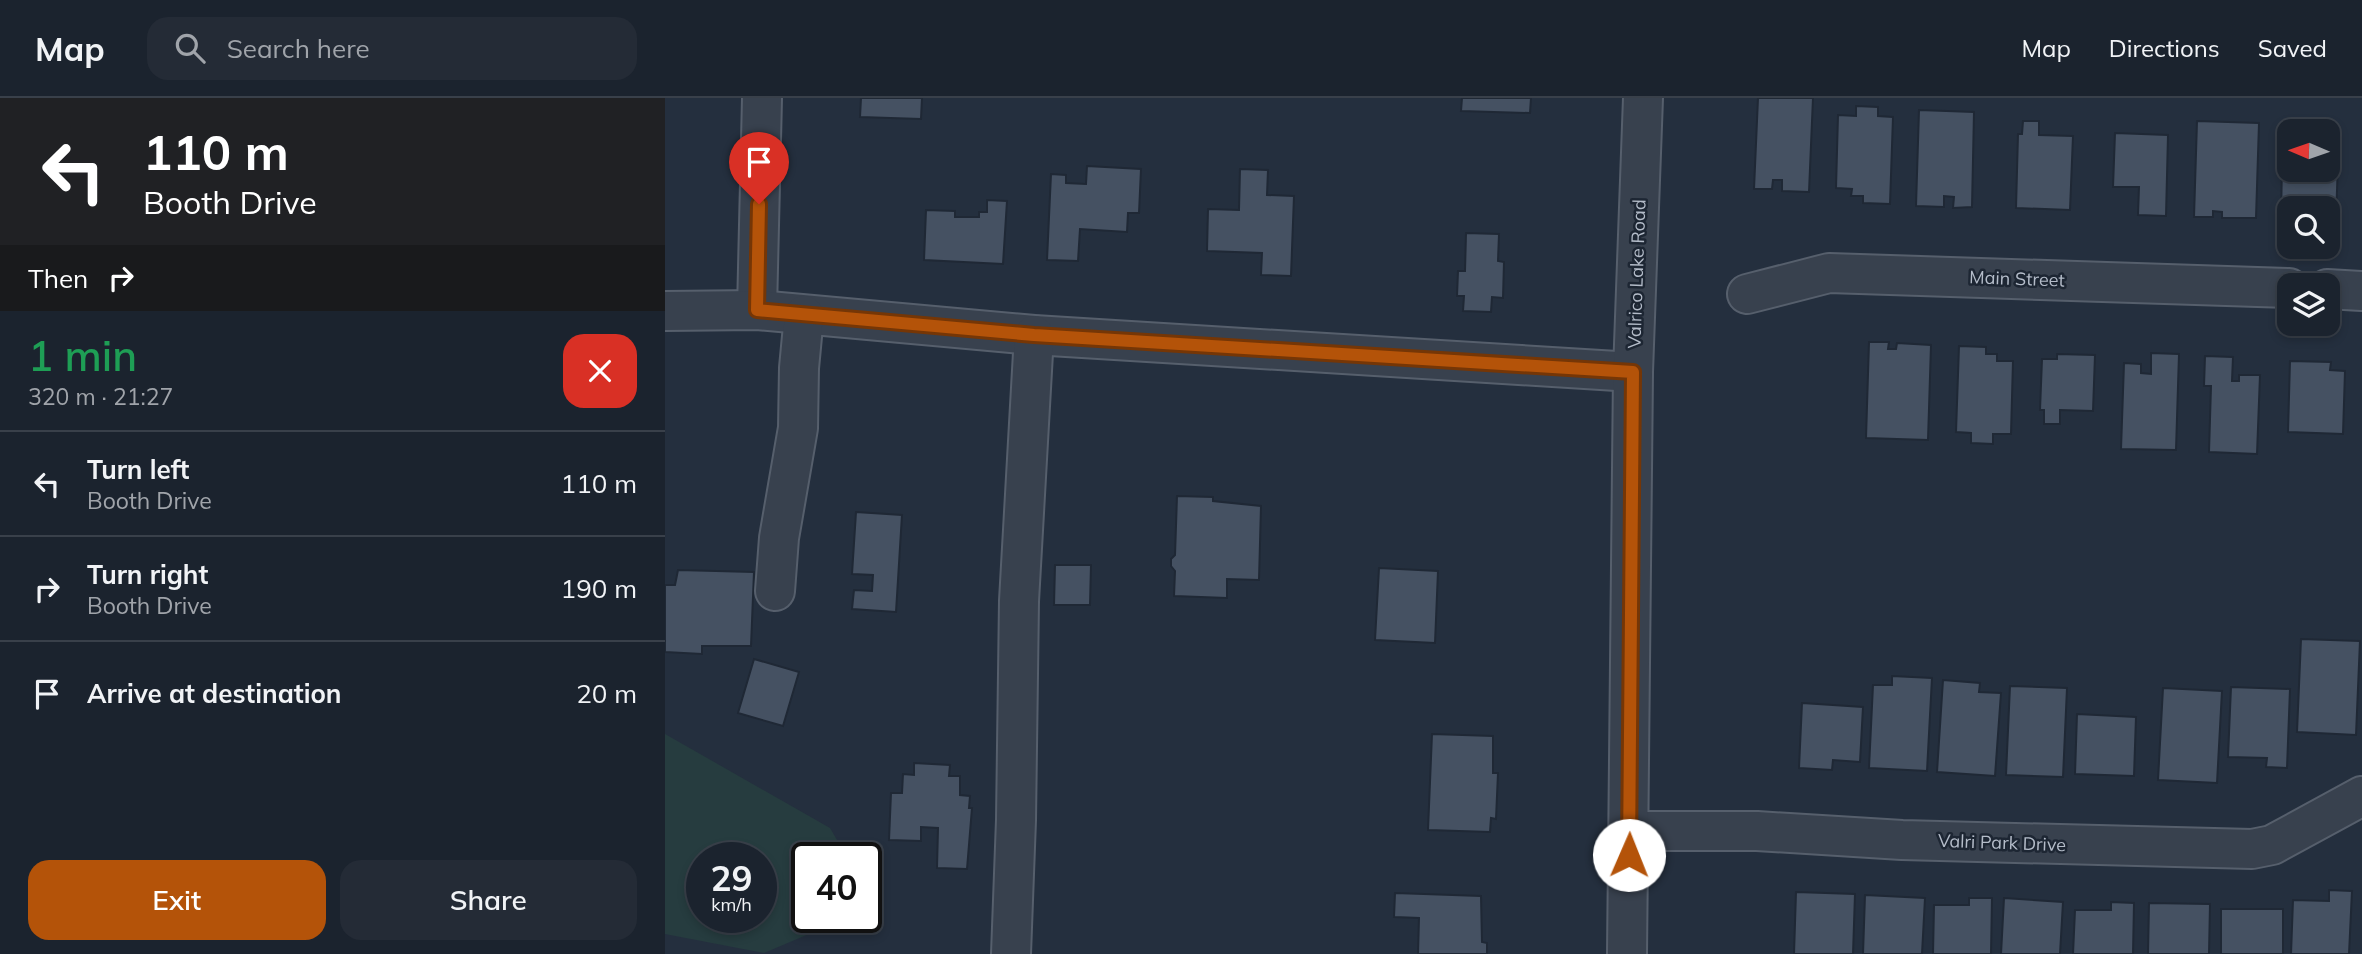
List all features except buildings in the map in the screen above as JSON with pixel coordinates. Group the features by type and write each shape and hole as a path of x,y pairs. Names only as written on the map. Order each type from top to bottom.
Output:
{"street":[{"path":"757,310 762,98"},
{"name":"Valrico Lake Road","path":"1627,954 1633,372 1643,98"},
{"name":"Main Street","path":"1747,294 1829,273 2277,288"},
{"path":"2340,289 2362,290"},
{"path":"665,311 757,310 1034,335 1633,372"},
{"path":"775,592 779,538 798,428 799,368 804,315"},
{"path":"1011,954 1017,820 1019,601 1034,335"},
{"name":"Valri Park Drive","path":"1629,831 1756,831 1902,840 2252,849 2271,845 2362,796"}],"green space":[{"path":"665,734 830,828 838,842 791,842 791,933 811,933 764,953 665,934"}],"route":[{"path":"759,204 757,310 1034,335 1633,372 1629,855"}]}
